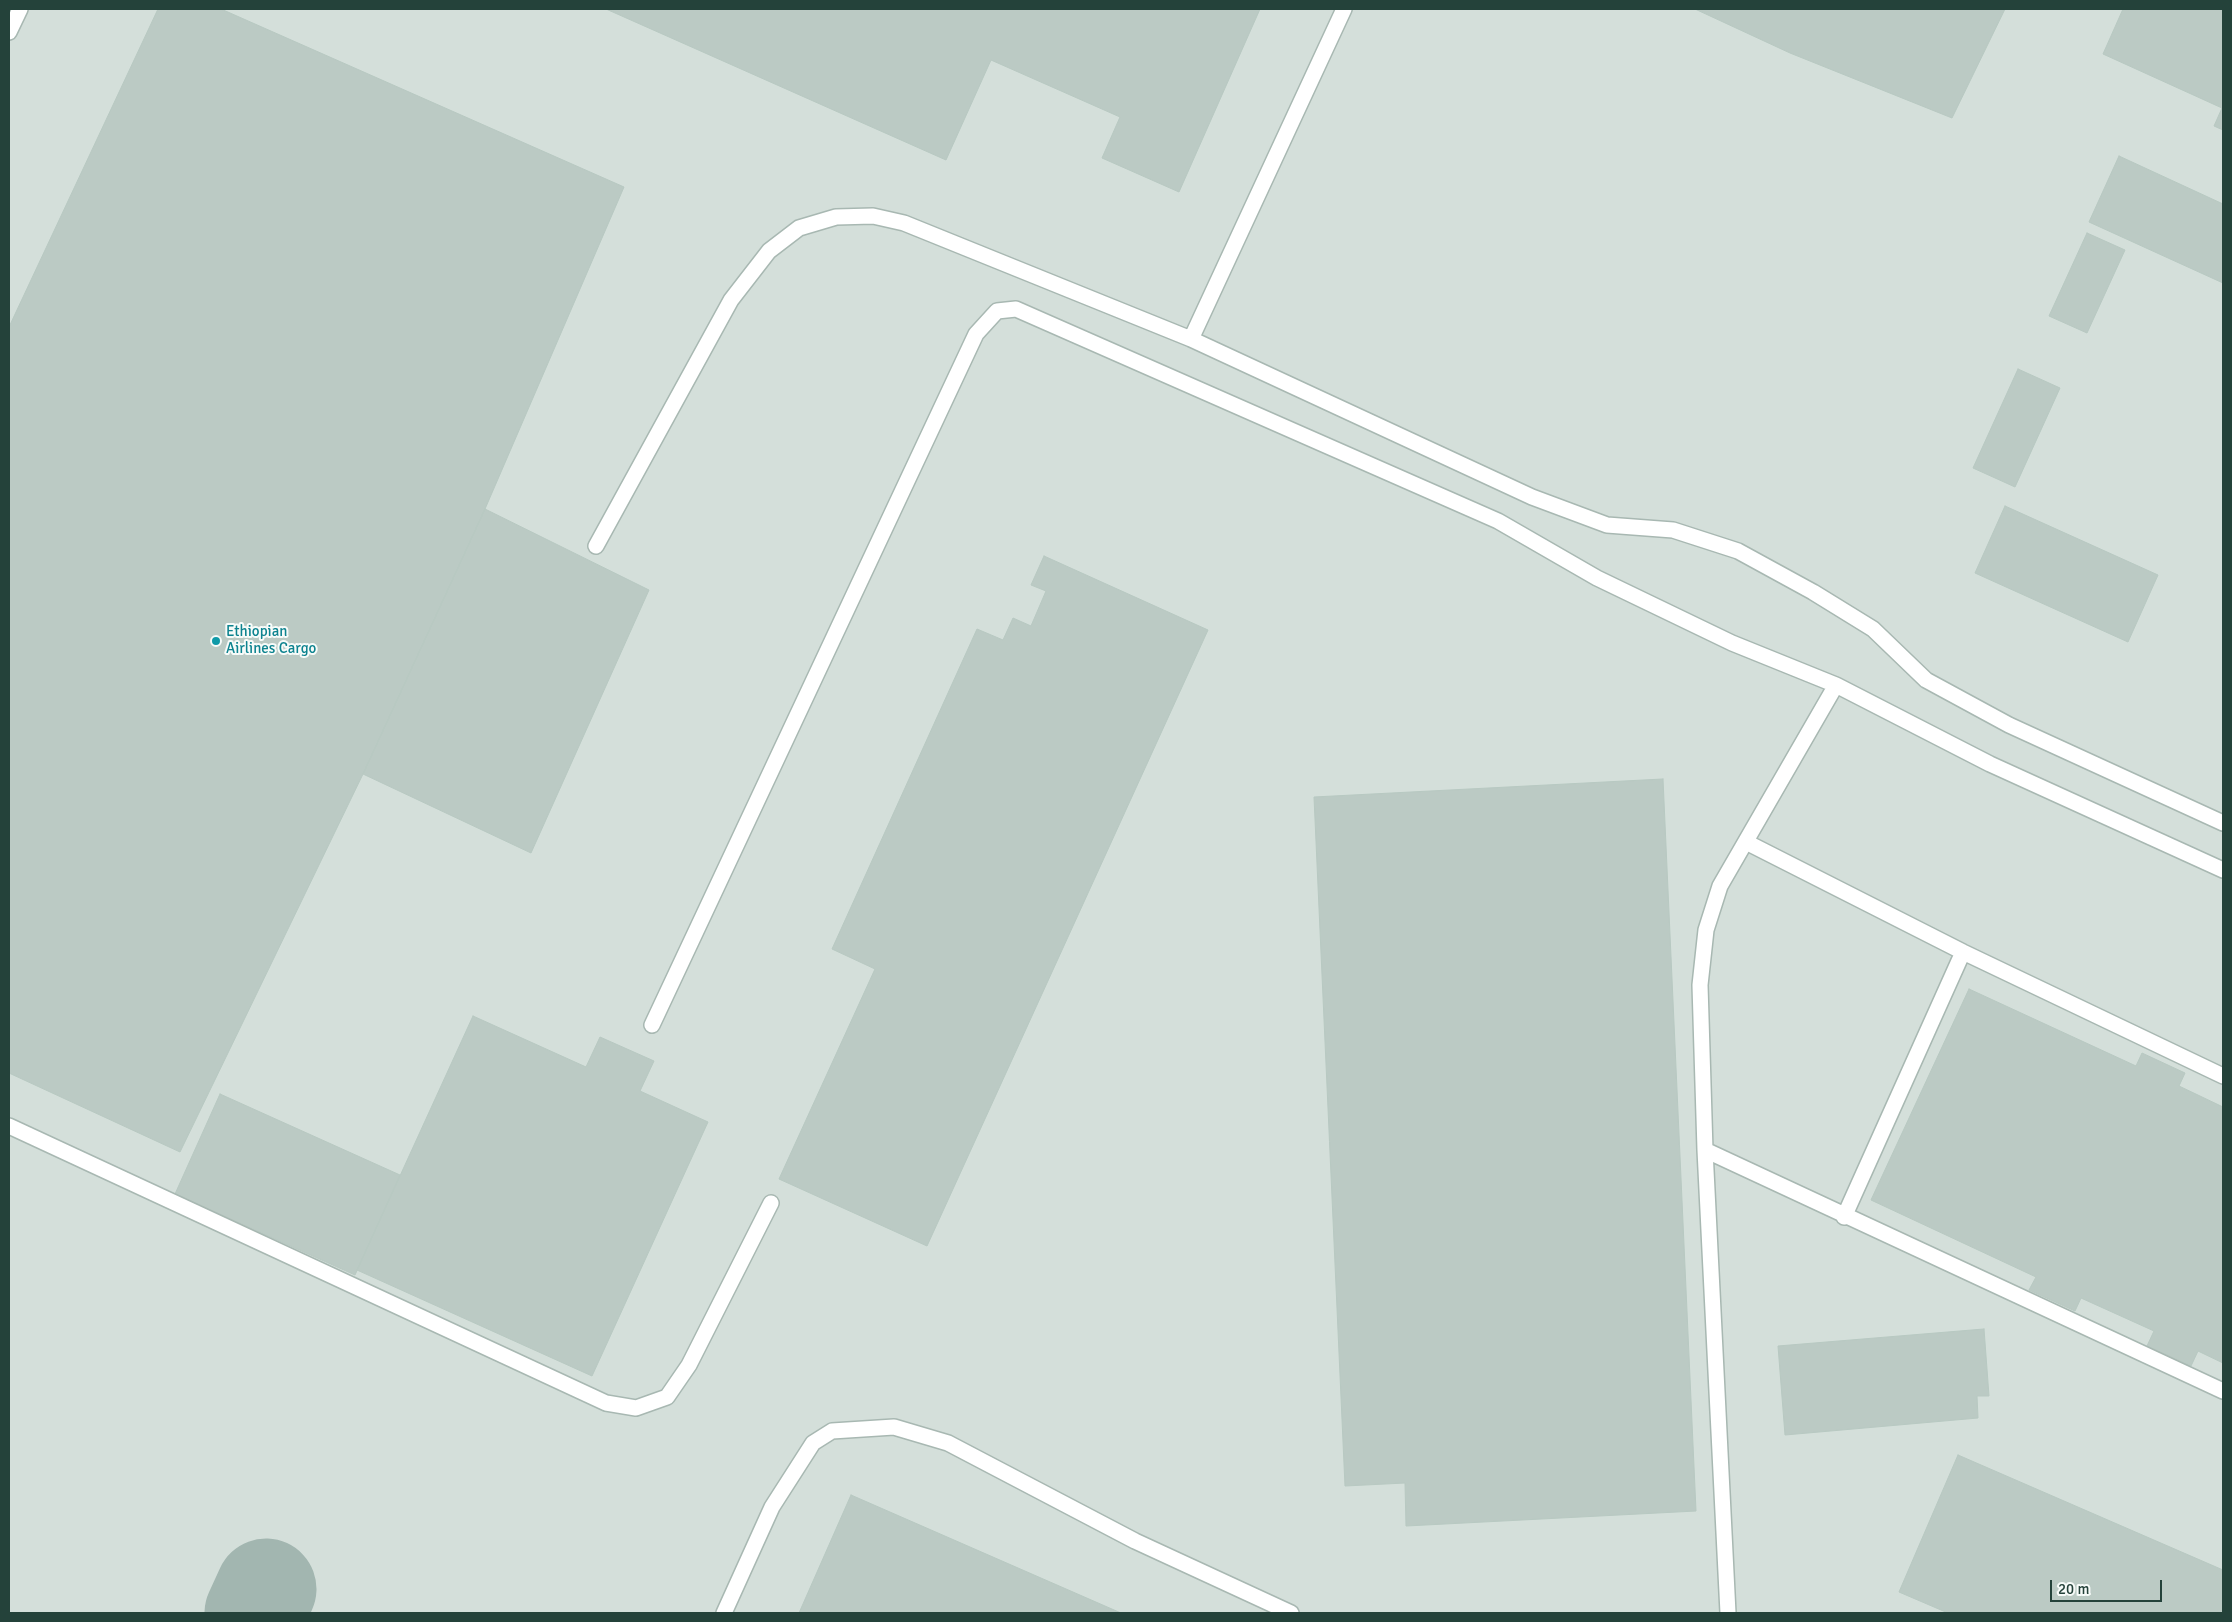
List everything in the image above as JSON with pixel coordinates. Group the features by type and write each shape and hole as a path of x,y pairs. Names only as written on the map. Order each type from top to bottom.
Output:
{"lane":[{"path":"9,32 20,9"},
{"path":"1192,339 1344,9"},
{"path":"596,546 731,300 770,251 800,228 836,217 874,216 904,223 1192,339 1532,497 1607,525 1673,530 1738,551 1813,592 1872,629 1926,680 2009,725 2223,823"},
{"path":"652,1025 976,334 997,311 1016,309 1498,521 1615,587 1732,643 1836,685 1990,764 2223,870"},
{"path":"1728,1613 1705,1150 1700,985 1706,930 1720,886 1836,685"},
{"path":"1746,842 1963,952 2223,1076"},
{"path":"1844,1216 1963,952"},
{"path":"9,1126 606,1402 636,1408 667,1397 690,1365 771,1203"},
{"path":"1705,1150 2223,1391"},
{"path":"724,1613 772,1507 813,1443 832,1431 894,1427 948,1443 1135,1541 1291,1613"}],"shaded area":[{"path":"9,9 2223,9 2223,1613 9,1613"}],"building":[{"name":"Ethiopian Airlines Cargo","path":"158,9 221,9 624,187 485,509 363,774 180,1152 9,1073 9,327"},
{"path":"606,9 1260,9 1179,192 1102,158 1120,117 991,60 946,160"},
{"path":"1695,9 2005,9 1952,118 1790,53"},
{"path":"2123,9 2223,9 2223,130 2214,126 2222,108 2103,54"},
{"path":"2119,156 2223,204 2223,283 2089,222"},
{"path":"2087,233 2125,250 2087,333 2049,316"},
{"path":"2018,369 2060,388 2015,487 1973,468"},
{"path":"2005,506 2158,575 2128,642 1975,573"},
{"path":"485,509 649,590 531,853 363,774"},
{"path":"1044,556 1208,630 927,1246 779,1179 875,969 832,949 977,629 1003,640 1013,618 1031,626 1046,591 1031,585"},
{"path":"1663,779 1696,1511 1406,1526 1405,1483 1345,1486 1314,797"},
{"path":"1969,989 2136,1066 2142,1053 2185,1073 2179,1086 2223,1107 2223,1363 2198,1351 2191,1366 2147,1346 2154,1331 2081,1298 2075,1311 2029,1290 2036,1277 1871,1200"},
{"path":"473,1016 586,1067 600,1037 654,1061 640,1091 708,1122 592,1376 357,1270"},
{"path":"220,1094 400,1175 355,1275 175,1194"},
{"path":"1984,1329 1989,1396 1977,1396 1978,1418 1785,1435 1778,1346"},
{"path":"1958,1455 2223,1570 2223,1613 1948,1613 1899,1592"},
{"path":"851,1495 1121,1613 799,1613"}],"taxiway":[{"path":"255,1613 266,1589"}],"place":[{"name":"Ethiopian Airlines Cargo","path":"216,641"}]}
